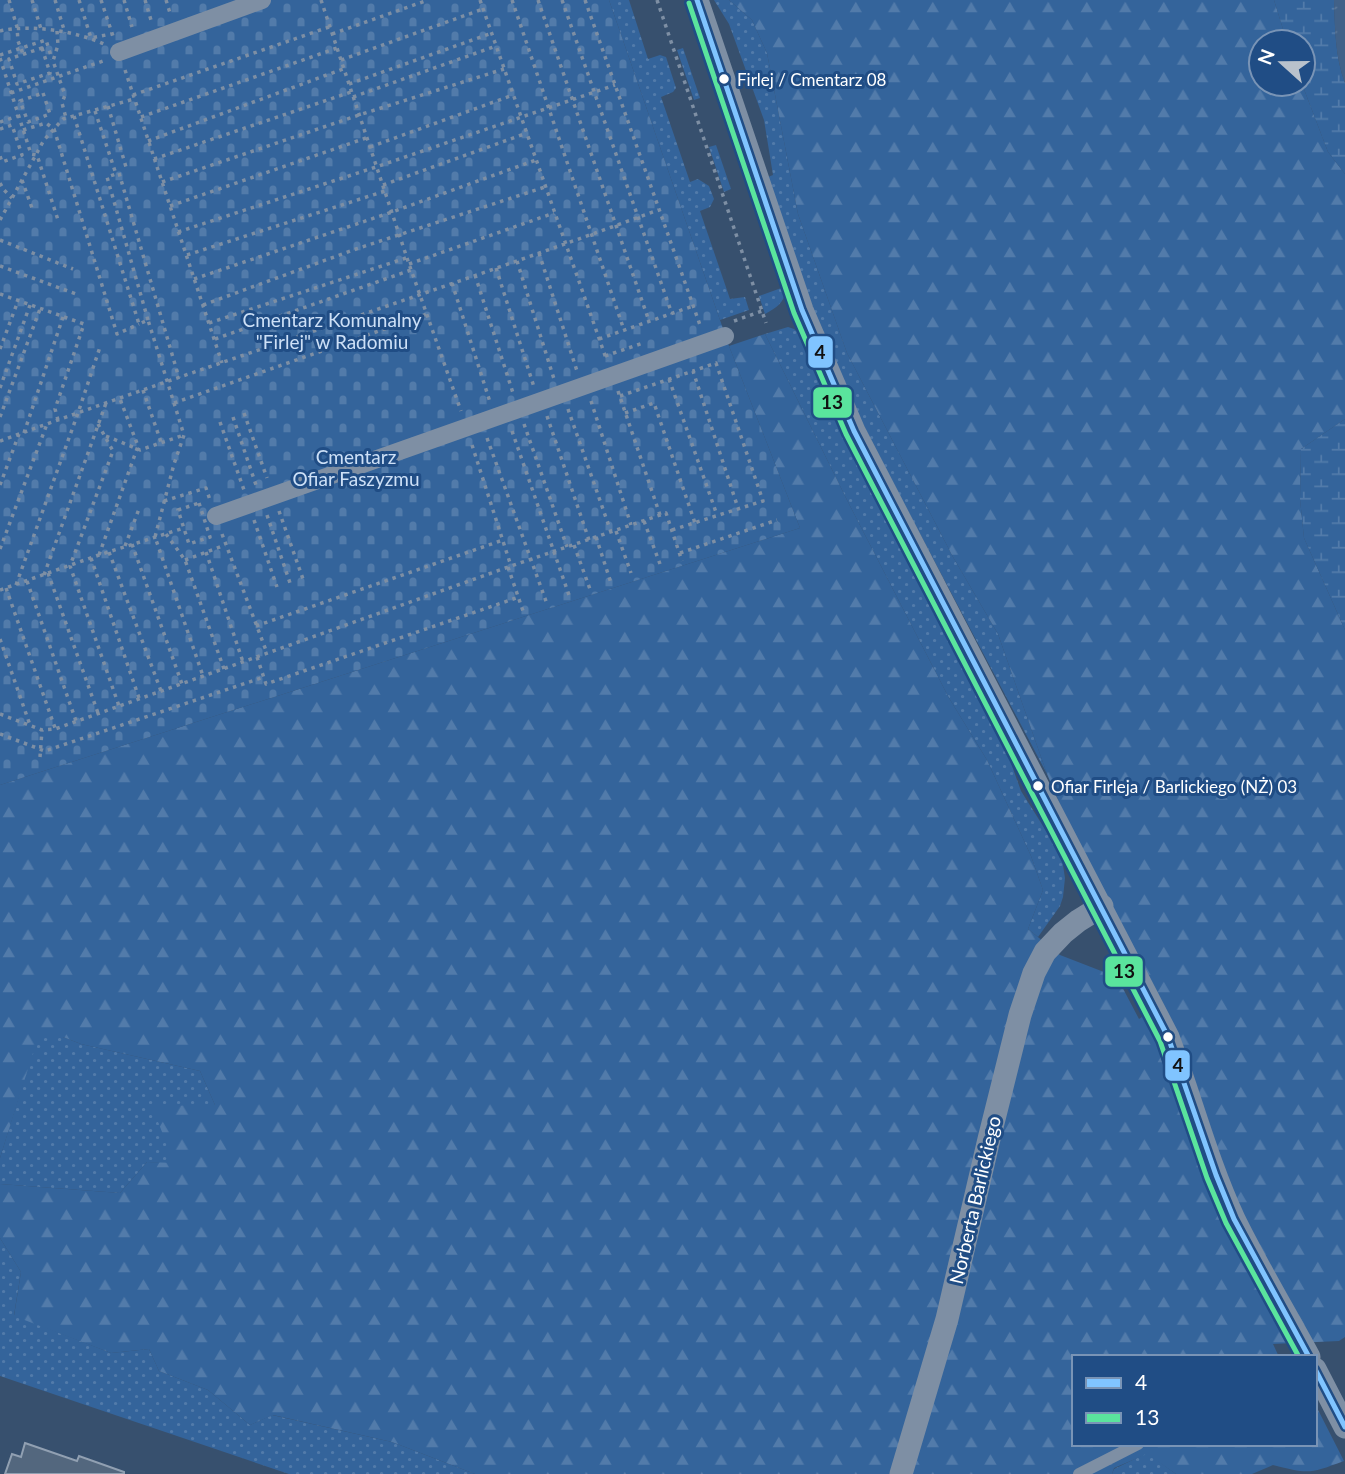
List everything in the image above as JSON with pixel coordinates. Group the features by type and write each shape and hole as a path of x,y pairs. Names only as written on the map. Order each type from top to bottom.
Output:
{"street":[{"path":"119,52 262,0"},
{"path":"697,0 802,310 854,431 1168,1037 1186,1083 1203,1142 1234,1219 1308,1355"},
{"path":"216,516 725,336"},
{"name":"Norberta Barlickiego","path":"901,1474 947,1319 1020,1015 1034,973 1045,952 1063,933 1101,906"},
{"path":"1063,933 1096,931 1117,938"},
{"path":"1317,1373 1345,1427"}],"lane":[{"path":"1079,1474 1134,1446"}],"path":[{"path":"9,0 23,54"},
{"path":"32,0 41,29"},
{"path":"55,0 65,33"},
{"path":"79,0 92,38"},
{"path":"101,0 222,363"},
{"path":"124,0 132,27"},
{"path":"145,0 151,20"},
{"path":"166,0 170,13"},
{"path":"321,0 427,314 488,420 554,551 570,598"},
{"path":"332,34 428,0"},
{"path":"480,0 660,515"},
{"path":"512,0 624,330"},
{"path":"538,0 649,321"},
{"path":"562,0 672,314"},
{"path":"585,0 702,332"},
{"path":"657,0 766,323"},
{"path":"341,60 483,9"},
{"path":"92,38 112,34 179,10"},
{"path":"0,31 18,27 57,31 92,38 119,52"},
{"path":"0,220 44,141 66,118 95,111 330,27"},
{"path":"53,61 58,45 57,31"},
{"path":"349,84 492,33"},
{"path":"37,155 31,154 0,57 46,40 65,95 62,103 66,118"},
{"path":"154,159 496,46"},
{"path":"42,48 51,73 17,83 13,70 9,59 42,48"},
{"path":"140,117 337,48"},
{"path":"11,93 108,59 119,52"},
{"path":"148,141 344,69"},
{"path":"162,182 504,69"},
{"path":"0,79 13,70"},
{"path":"178,232 615,85"},
{"path":"43,93 50,114 28,122 25,113 20,100 43,93"},
{"path":"370,148 513,95"},
{"path":"108,106 126,167"},
{"path":"95,111 116,174 118,173 179,378"},
{"path":"0,156 2,162 22,155 12,125 1,129 0,122 25,113"},
{"path":"74,116 139,324"},
{"path":"44,117 46,123 54,129 117,334 148,320"},
{"path":"23,130 46,123"},
{"path":"383,185 527,133"},
{"path":"17,140 25,138"},
{"path":"170,206 367,138"},
{"path":"37,155 58,220"},
{"path":"194,279 536,160"},
{"path":"116,174 107,177 184,435 155,537 203,676"},
{"path":"22,180 32,208"},
{"path":"0,183 12,198"},
{"path":"203,305 399,234 545,187"},
{"path":"186,256 385,191"},
{"path":"0,441 659,210"},
{"path":"409,264 554,213"},
{"path":"0,240 73,269"},
{"path":"539,253 631,525"},
{"path":"209,323 407,258"},
{"path":"517,261 561,395 631,573"},
{"path":"0,266 76,295"},
{"path":"496,268 589,540"},
{"path":"214,339 411,270"},
{"path":"452,283 488,420 547,604"},
{"path":"0,294 84,324 55,409 58,420"},
{"path":"0,349 18,301"},
{"path":"0,388 30,305"},
{"path":"599,339 693,306"},
{"path":"0,417 40,309"},
{"path":"174,403 427,314"},
{"path":"0,485 63,317"},
{"path":"16,585 100,347"},
{"path":"620,396 716,363 763,501 672,530"},
{"path":"693,371 738,509"},
{"path":"669,379 717,515"},
{"path":"143,390 161,442"},
{"path":"99,555 138,446 120,398"},
{"path":"98,713 46,574 106,403"},
{"path":"625,413 654,403 695,523"},
{"path":"488,420 503,540 523,611"},
{"path":"0,549 47,425"},
{"path":"99,425 113,451 70,566 119,706"},
{"path":"104,435 140,450 184,435"},
{"path":"164,502 206,488 267,653"},
{"path":"199,503 210,537 189,544 184,528 178,510 199,503"},
{"path":"125,547 139,509"},
{"path":"0,708 1,714 42,730 55,729 666,513 682,561"},
{"path":"680,553 776,520"},
{"path":"645,521 660,564"},
{"path":"0,590 184,528"},
{"path":"166,534 185,560 224,669"},
{"path":"596,537 611,583"},
{"path":"256,626 503,540"},
{"path":"132,544 182,684"},
{"path":"185,560 225,545"},
{"path":"574,545 591,592"},
{"path":"109,552 161,691"},
{"path":"206,552 243,662"},
{"path":"91,558 139,699"},
{"path":"27,581 76,721"},
{"path":"6,588 55,729"},
{"path":"257,657 266,684 519,597"},
{"path":"0,639 30,725"},
{"path":"0,734 45,751 264,677"},
{"path":"40,757 42,730"}],"green space":[{"name":"Cmentarz Komunalny \"Firlej\" w Radomiu","path":"0,0 609,0 729,346 800,528 0,785"},
{"path":"609,0 629,0 648,59 660,55 666,57 676,88 661,97 690,182 698,179 709,186 714,199 710,207 700,211 730,299 745,297 749,310 720,320"},
{"path":"714,0 729,0 752,20 767,53 798,214 847,353 953,557 998,634 1047,774 832,364 768,177 773,175 764,120 729,24"},
{"path":"729,0 1274,0 1283,28 1247,28 1247,98 1307,98 1328,152 1345,174 1345,419 1301,449 1300,499 1304,538 1345,630 1345,1337 1339,1341 1273,1344 1278,1355 1072,1355 1072,1446 1317,1446 1317,1408 1344,1461 1309,1471 1273,1465 1252,1474 1176,1474 1147,1454 1114,1468 1112,1474 475,1474 392,1442 273,1415 250,1425 208,1390 159,1371 149,1349 111,1353 14,1316 21,1272 0,1238 0,1184 120,1193 147,1162 174,1163 152,1106 215,1105 200,1071 81,1044 63,1037 38,1037 0,1158 0,785 800,528 729,346 765,334 949,698 987,760 1031,856 1043,890 1028,929 1060,955 1109,974 1119,981 1139,1019 1163,1003 1081,852 1047,774 998,634 953,557 847,353 798,214 767,53 752,20"},
{"path":"1274,0 1334,0 1337,53 1345,83 1345,174 1328,152 1307,98 1317,98 1317,28 1283,28"},
{"path":"683,48 700,98 694,100 677,50"},
{"path":"716,145 731,189 724,192 709,147"},
{"path":"784,287 785,295 781,302 765,314 759,296"},
{"path":"788,327 801,335 860,468 1007,752 1021,791 1062,859 1065,878 1063,897 1060,906 1038,937 1028,929 1043,890 1031,856 987,760 949,698 765,334"},
{"path":"1345,419 1345,630 1304,538 1300,499 1301,449"},
{"path":"37,1037 63,1037 81,1044 200,1071 215,1105 174,1164 147,1162 120,1193 0,1184 0,1158"},
{"path":"0,1238 21,1272 14,1315 111,1353 149,1349 159,1371 208,1390 250,1425 272,1415 392,1442 475,1474 289,1474 0,1376"},
{"path":"1147,1453 1176,1474 1112,1474 1114,1469"}],"water":[{"path":"1334,0 1345,0 1345,83 1337,53"}],"building":[{"path":"25,1443 77,1461 79,1456 124,1474 5,1474 12,1454 21,1457"}],"transit line":[{"name":"4","path":"697,0 802,310 854,431 1168,1037 1234,1219 1308,1355"},
{"name":"13","path":"689,3 794,313 846,434 1160,1041 1207,1178 1226,1223 1298,1355"},
{"name":"4","path":"1317,1373 1345,1427"}],"place":[{"name":"Firlej / Cmentarz 08","path":"724,79"},
{"name":"Ofiar Firleja / Barlickiego (NŻ) 03","path":"1038,786"}],"park label":[{"name":"Cmentarz Ofiar Faszyzmu","path":"356,468"}]}
